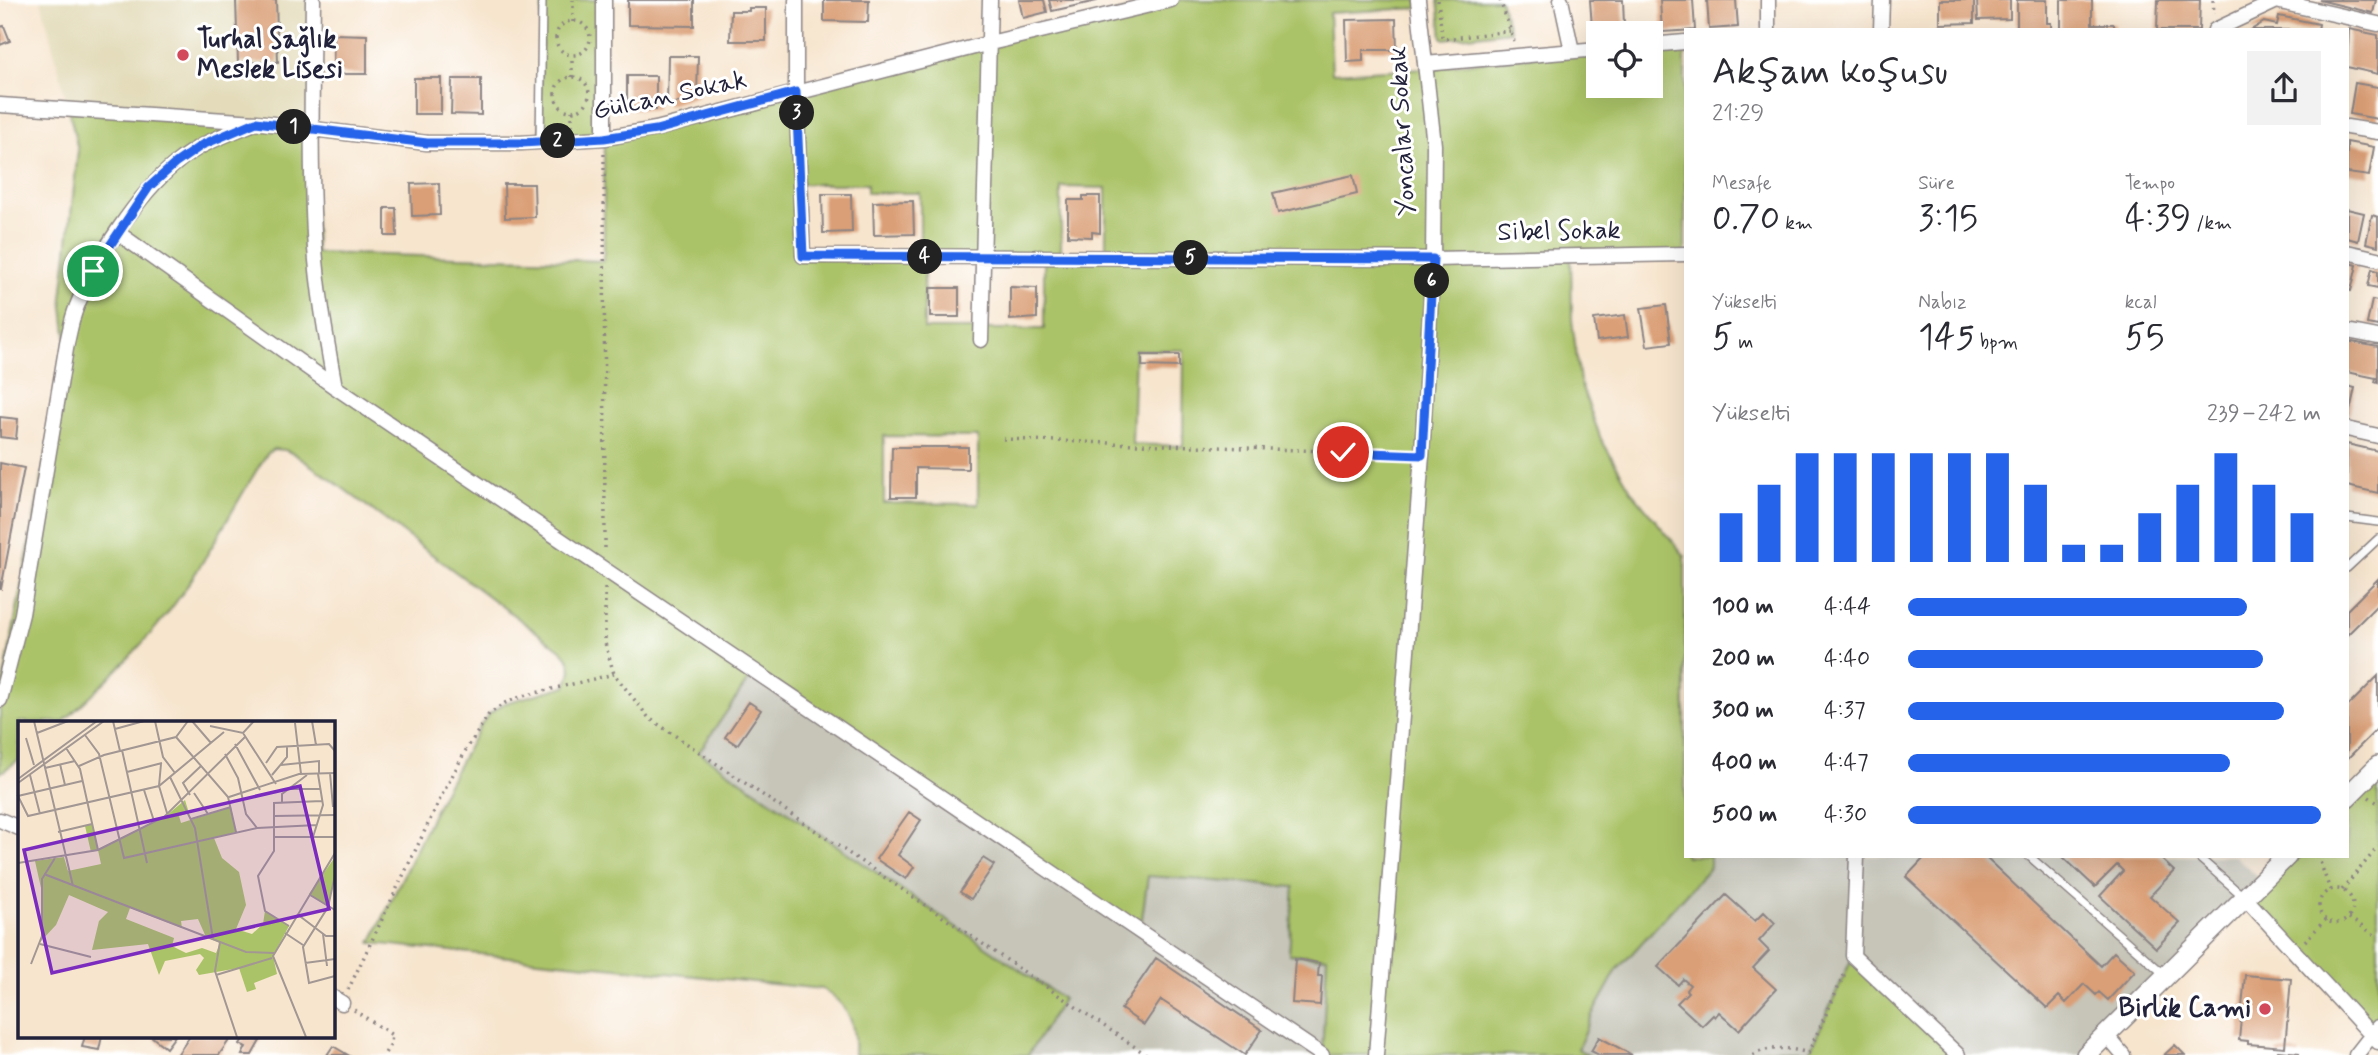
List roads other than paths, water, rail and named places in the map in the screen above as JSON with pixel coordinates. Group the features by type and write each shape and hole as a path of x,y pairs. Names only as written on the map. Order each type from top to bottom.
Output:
{"street":[{"path":"313,0 311,129 314,237 323,318 335,387"},
{"path":"604,0 604,138"},
{"path":"796,0 796,92"},
{"path":"981,340 990,0"},
{"name":"Gülcan Sokak","path":"0,105 256,122 427,143 540,142 604,138 656,130 990,43 1112,7 1171,0"},
{"name":"Yoncalar Sokak","path":"1376,1055 1422,455 1433,259 1434,145 1418,0"},
{"path":"1560,0 1572,51"},
{"path":"1768,0 1768,28"},
{"path":"1881,28 1882,0"},
{"path":"2219,28 2277,1 2378,24"},
{"path":"1663,44 1684,42"},
{"path":"1425,64 1586,50"},
{"name":"Sibel Sokak","path":"796,92 803,256 1433,259 1684,254"},
{"path":"0,701 22,614 76,307 93,271 149,187 202,145 256,122"},
{"path":"2349,127 2378,132"},
{"path":"118,233 335,387 1322,1055"},
{"path":"2349,252 2378,259"},
{"path":"2349,331 2378,337"},
{"path":"2349,429 2378,436"},
{"path":"2349,795 2378,766"},
{"path":"0,820 18,828"},
{"path":"1857,858 1853,956 1958,1055"},
{"path":"2086,1055 2285,858"},
{"path":"2245,898 2376,1035 2356,1055"},
{"path":"2106,1035 2123,1055"}],"lane":[{"path":"540,142 541,0"},
{"path":"2349,517 2378,522"},
{"path":"2349,566 2378,538"},
{"path":"2031,858 2166,976"},
{"path":"2199,858 2245,898"}],"place":[{"name":"Turhal Sağlık Meslek Lisesi","path":"183,55"},
{"name":"Birlik Cami","path":"2265,1009"}]}
